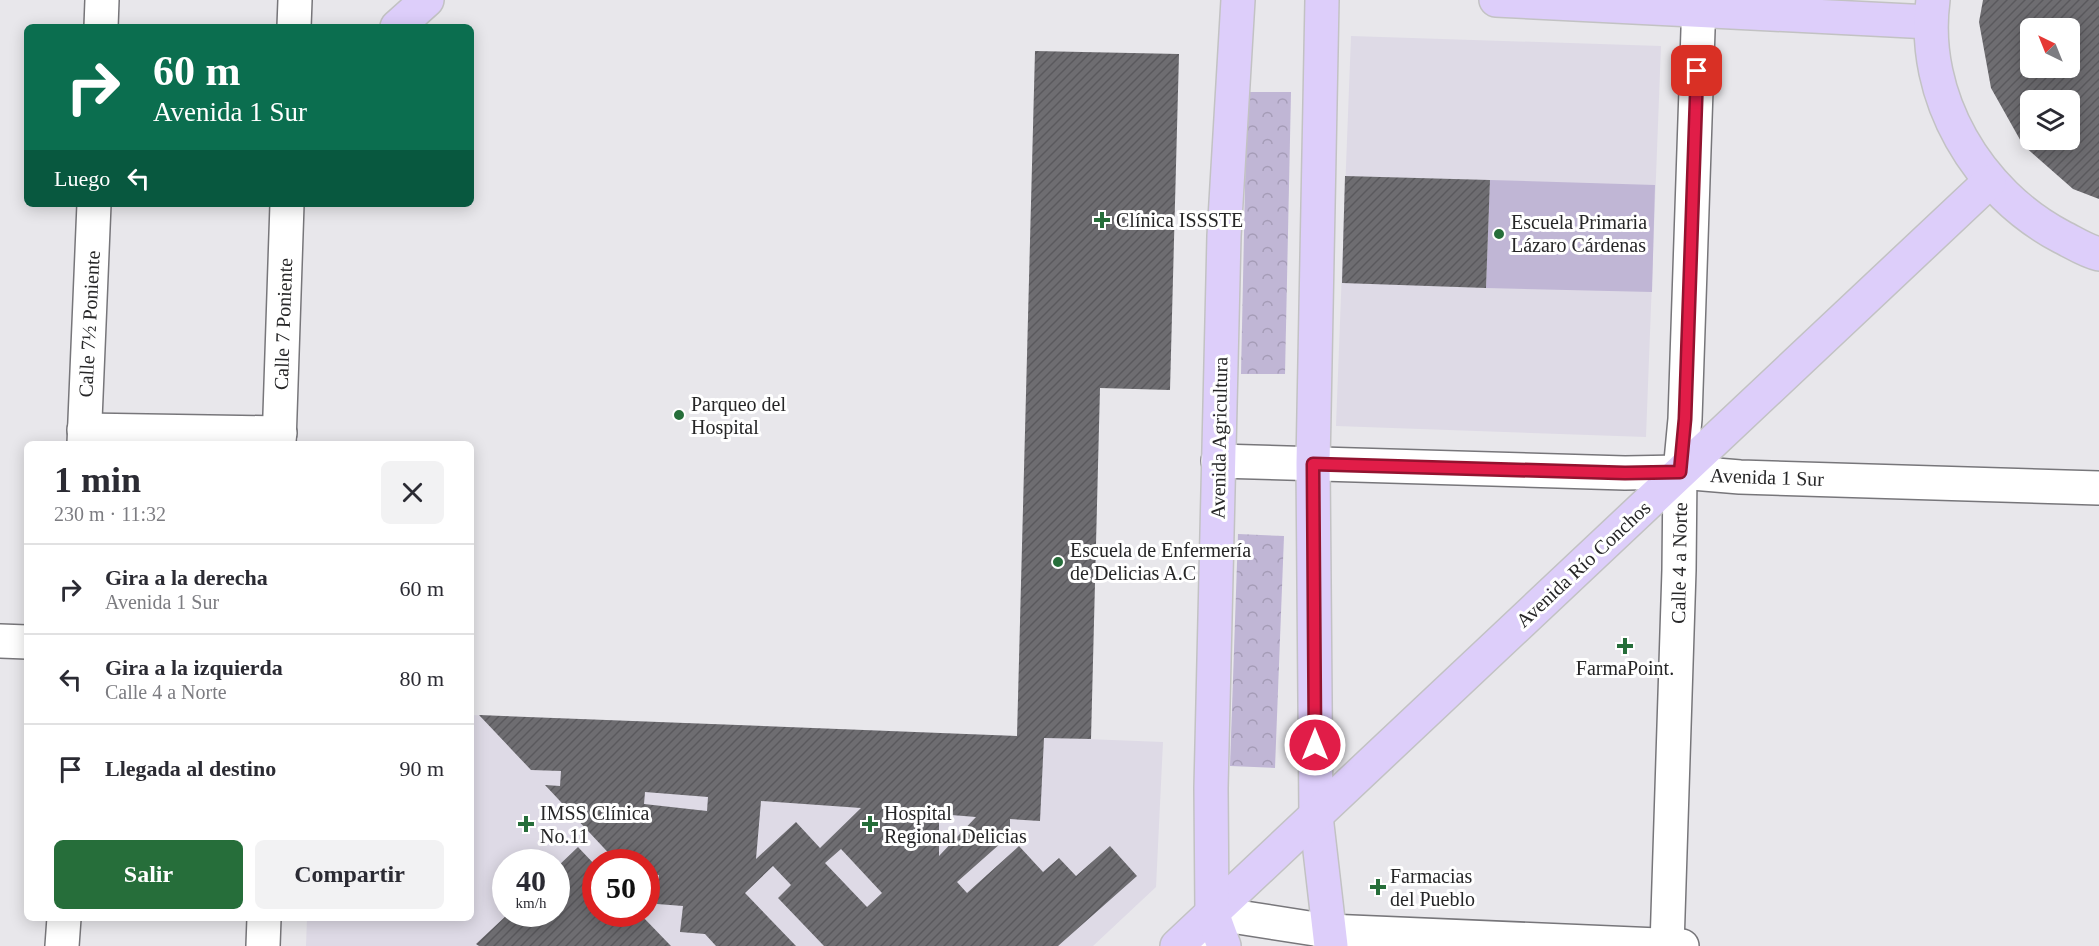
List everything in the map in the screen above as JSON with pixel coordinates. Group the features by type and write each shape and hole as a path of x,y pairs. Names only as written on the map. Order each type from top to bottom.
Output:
{"main road":[{"path":"400,24 427,0"},
{"name":"Avenida Agricultura","path":"1224,946 1212,913 1211,788 1224,236 1238,0"},
{"path":"1322,0 1313,464 1316,816 1329,938"},
{"path":"1496,0 1931,11 1937,79 1957,134 1989,182 2035,223 2099,254"},
{"name":"Avenida Río Conchos","path":"1177,946 1989,182"}],"street":[{"path":"101,24 102,0"},
{"path":"294,24 295,0"},
{"name":"Calle 4 a Norte","path":"1667,946 1679,582 1680,472 1685,419 1699,5"},
{"name":"Calle 7½ Poniente","path":"84,437 94,207"},
{"name":"Calle 7 Poniente","path":"280,439 287,207"},
{"path":"84,437 280,439"},
{"name":"Avenida 1 Sur","path":"1218,461 1625,473 1680,472 1740,477 2099,488"},
{"path":"0,641 24,642"},
{"path":"1209,946 1212,913 1329,938 1682,946"},
{"path":"62,946 64,921"},
{"path":"264,921 264,946"}],"shaded area":[{"name":"Escuela Primaria Lázaro Cárdenas","path":"1351,36 1661,46 1646,437 1336,426"},
{"name":"Hospital Regional Delicias","path":"474,715 1163,742 1156,887 1093,946 306,946 307,921 474,921"}],"green space":[{"path":"1247,92 1291,92 1285,374 1241,374"},
{"path":"1490,180 1655,185 1652,292 1486,288"},
{"path":"1238,534 1284,536 1275,768 1230,766"}],"building":[{"path":"1983,0 2099,0 2099,199 2073,189 2029,150 2080,150 2080,90 2020,90 2020,140 1991,88 1979,22"},
{"path":"1035,51 1179,54 1170,390 1100,388 1091,739 1044,738 1040,821 1010,819 1010,835 957,882 967,893 1019,846 1043,872 1059,858 1076,876 1110,846 1137,876 1058,946 824,946 778,898 791,885 773,866 745,893 796,946 716,946 705,934 680,932 683,906 660,904 660,849 605,849 545,785 560,786 561,771 531,770 479,715 1017,736","holes":["645,792 708,797 707,811 644,804","761,801 861,808 820,848 796,822 756,859","939,814 976,817 939,856","841,849 882,893 867,907 825,863"]},
{"path":"1345,176 1490,180 1486,288 1342,283"},
{"path":"578,847 582,851 582,927 653,927 671,946 479,946 476,944 494,927 570,927 570,855"}],"place":[{"name":"Clínica ISSSTE","path":"1102,220"},
{"name":"Escuela Primaria Lázaro Cárdenas","path":"1499,234"},
{"name":"Parqueo del Hospital","path":"679,415"},
{"name":"Escuela de Enfermería de Delicias A.C","path":"1058,562"},
{"name":"FarmaPoint.","path":"1625,646"},
{"name":"IMSS Clínica No.11","path":"526,824"},
{"name":"Hospital Regional Delicias","path":"870,824"},
{"name":"Farmacias del Pueblo","path":"1378,887"}],"route":[{"path":"1315,745 1313,464 1625,473 1680,472 1685,419 1697,71"}]}
